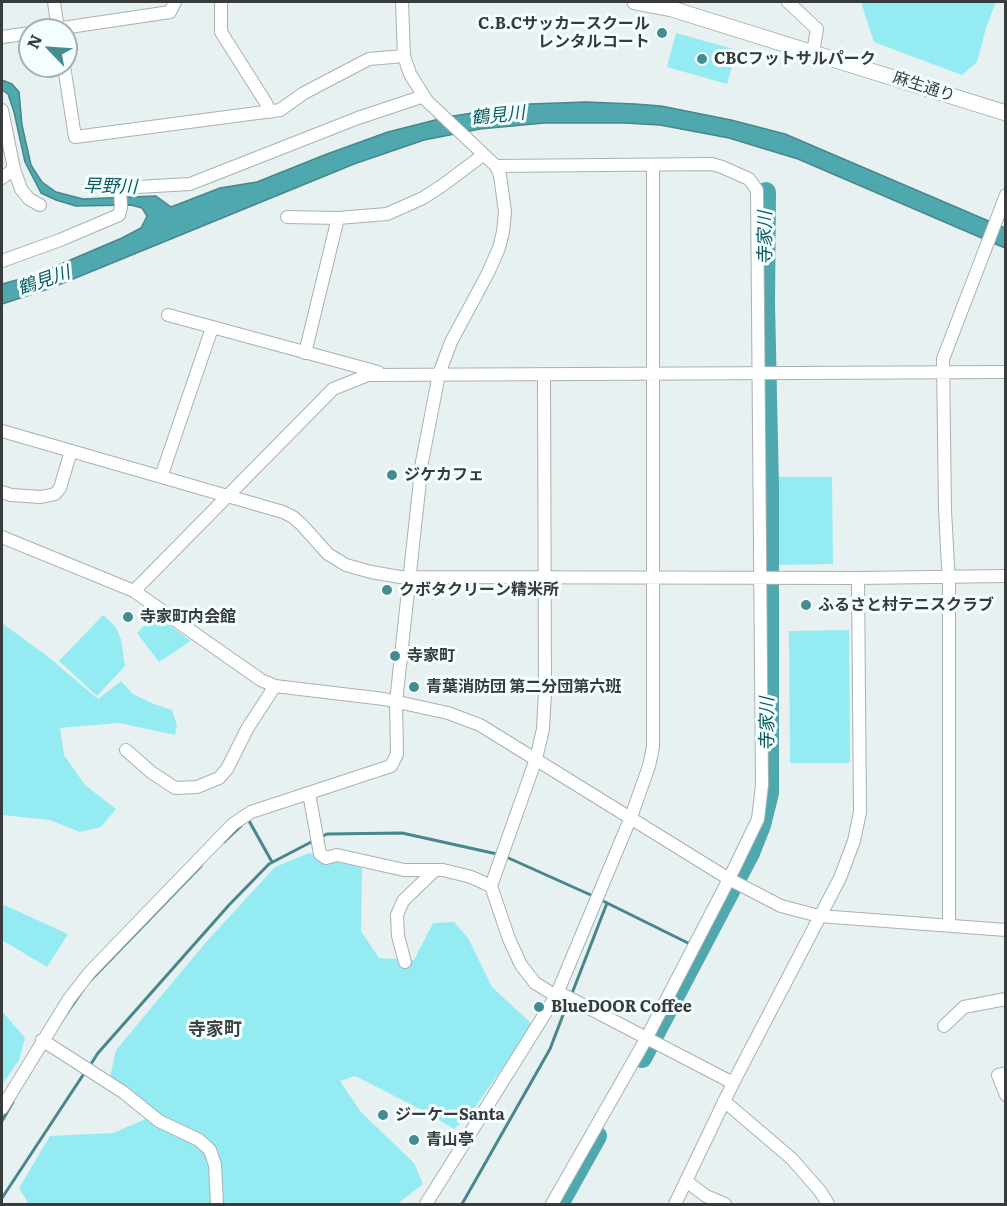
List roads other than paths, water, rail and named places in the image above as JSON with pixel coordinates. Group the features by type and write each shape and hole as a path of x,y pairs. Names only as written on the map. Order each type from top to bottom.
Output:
{"main road":[{"name":"麻生通り","path":"635,2 672,9 1005,113"}],"street":[{"path":"54,2 55,18"},
{"path":"78,26 170,12 175,2"},
{"path":"221,2 221,32 266,103 269,112"},
{"path":"2,1108 42,1040 90,972 233,824 251,812 391,766 397,754 396,702 409,578 422,462 439,374 451,342 499,248 505,212 500,176 495,166 425,98 411,74 404,56 402,2"},
{"path":"788,2 818,29 813,52"},
{"path":"2,37 18,35"},
{"path":"66,78 75,137 280,110 304,93 369,59 404,56"},
{"path":"2,261 119,215 120,188 190,184 358,118 425,98"},
{"path":"2,110 14,169 21,189 29,199 40,205"},
{"path":"287,217 338,218 387,214 399,210 443,185 480,152"},
{"path":"495,166 712,164 749,179 757,190 764,373 765,576 762,785 758,819 646,1039 552,1204"},
{"path":"426,1204 557,994 650,766 653,747 652,165"},
{"path":"2,178 14,169"},
{"path":"949,925 949,576 945,510 943,359 1004,200"},
{"path":"305,353 338,218"},
{"path":"168,315 385,374"},
{"path":"161,477 212,328"},
{"path":"134,591 333,389 360,377 385,374 1005,372"},
{"path":"544,374 545,692 543,729 536,759 491,886 509,939 521,965 534,983 733,1083"},
{"path":"2,432 228,495 293,517 328,555 346,565 371,572 409,578 1005,576"},
{"path":"2,492 11,495 41,497 55,494 60,488 71,451"},
{"path":"2,537 134,591 245,670 276,686 396,702 465,718 480,725 729,879 781,906 819,916 1005,930"},
{"path":"675,1204 733,1083 840,878 854,841 860,812 858,578"},
{"path":"126,750 151,772 175,788 197,787 219,778 227,769 247,729 276,686"},
{"path":"309,793 320,854 326,858 337,855 404,870 443,870 471,877 491,886"},
{"path":"405,962 398,936 397,915 403,901 435,870"},
{"path":"944,1026 964,1007 1005,999"},
{"path":"42,1040 123,1092 159,1121 199,1140 210,1150 215,1165 217,1204"},
{"path":"1005,1073 998,1075 1005,1095"},
{"path":"724,1101 792,1159 820,1191 828,1204"},
{"path":"686,1181 706,1196 725,1204"}],"water":[{"name":"鶴見川","path":"2,80 12,84 19,92 22,125 31,165 42,182 56,192 83,199 156,196 171,207 220,188 257,182 388,132 447,117 530,104 586,102 635,104 661,106 731,120 785,134 1005,228 1005,248 798,159 729,138 660,125 544,123 480,129 424,140 354,164 51,288 2,304 2,284 35,275 122,238 141,228 147,216 142,208 131,205 76,206 41,193 25,162 14,112 8,94 2,90"}],"waterway":[{"name":"寺家川","path":"642,1058 750,853 761,825 769,793 766,192"},
{"path":"248,819 272,862"},
{"path":"224,842 241,826"},
{"path":"321,837 327,834 402,833 497,854"},
{"path":"89,1067 98,1053 229,905 269,864 315,840"},
{"path":"504,856 593,896"},
{"path":"89,982 201,866"},
{"path":"599,899 690,944"},
{"path":"571,996 607,903"},
{"path":"63,1019 83,990"},
{"path":"462,1204 550,1049 568,1002"},
{"path":"2,1198 85,1072"},
{"path":"2,1121 13,1102"},
{"name":"寺家川","path":"559,1204 597,1136"}],"place":[{"name":"C.B.Cサッカースクール レンタルコート","path":"662,33"},
{"name":"CBCフットサルパーク","path":"702,59"},
{"name":"ジケカフェ","path":"392,475"},
{"name":"クボタクリーン精米所","path":"387,590"},
{"name":"ふるさと村テニスクラブ","path":"806,605"},
{"name":"寺家町内会館","path":"128,617"},
{"name":"寺家町","path":"395,656"},
{"name":"青葉消防団 第二分団第六班","path":"414,687"},
{"name":"BlueDOOR Coffee","path":"539,1007"},
{"name":"ジーケーSanta","path":"383,1115"},
{"name":"青山亭","path":"414,1140"}],"district":[{"name":"寺家町","path":"215,1030"}],"water label":[{"name":"早野川","path":"110,187"}]}
